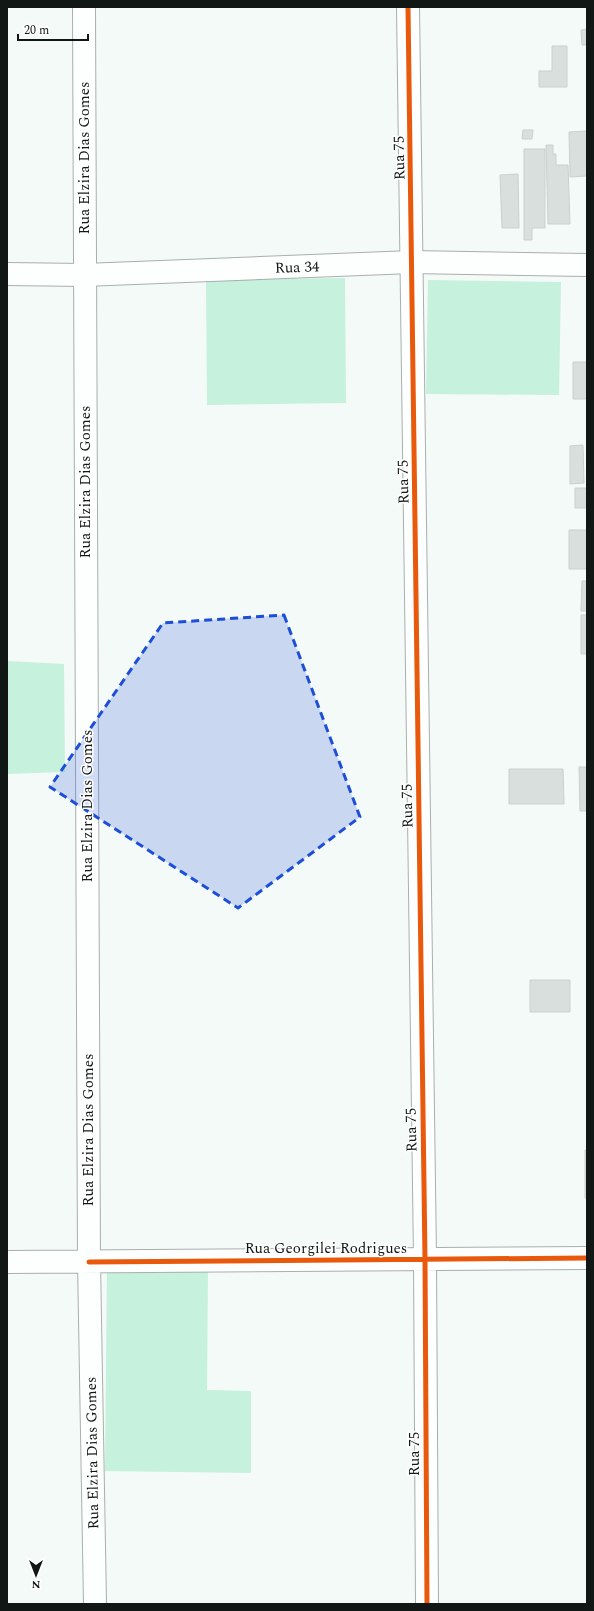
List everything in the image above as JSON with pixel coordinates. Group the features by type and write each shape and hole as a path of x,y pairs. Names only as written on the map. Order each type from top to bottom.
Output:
{"street":[{"name":"Rua Elzira Dias Gomes","path":"84,7 89,1262 95,1604"},
{"name":"Rua 75","path":"408,7 425,1259 427,1604"},
{"name":"Rua 34","path":"7,274 84,275 412,262 587,265"},
{"name":"Rua Georgilei Rodrigues","path":"7,1262 587,1258"}],"highlighted area":[{"path":"284,615 360,817 238,908 50,787 163,623"}],"green space":[{"path":"345,278 346,403 207,405 206,280"},
{"path":"428,280 561,282 559,395 426,394"},
{"path":"7,661 64,664 65,772 7,774"},
{"path":"107,1264 208,1266 207,1390 251,1391 251,1473 105,1471"}],"building":[{"path":"587,29 587,45 582,45 581,30"},
{"path":"552,46 567,46 567,87 539,87 539,71 552,71"},
{"path":"523,130 533,130 532,139 522,139"},
{"path":"587,131 587,176 570,177 569,132"},
{"path":"546,145 553,145 553,154 556,154 556,165 568,165 570,224 548,224"},
{"path":"524,149 545,149 545,228 532,228 532,240 524,240"},
{"path":"518,174 519,228 502,228 500,175"},
{"path":"573,362 587,362 587,399 573,399"},
{"path":"583,445 584,483 570,484 570,446"},
{"path":"575,488 587,488 587,508 575,508"},
{"path":"569,530 587,530 587,569 569,569"},
{"path":"582,581 587,581 587,611 581,611"},
{"path":"581,615 587,615 587,654 581,654"},
{"path":"579,767 587,767 587,811 580,811"},
{"path":"509,769 563,769 564,804 509,804"},
{"path":"530,980 570,980 570,1012 530,1012"},
{"path":"585,1150 587,1150 587,1198 585,1198"}],"cycle path":[{"path":"408,7 425,1259 427,1604"},
{"path":"89,1262 587,1258"}]}
